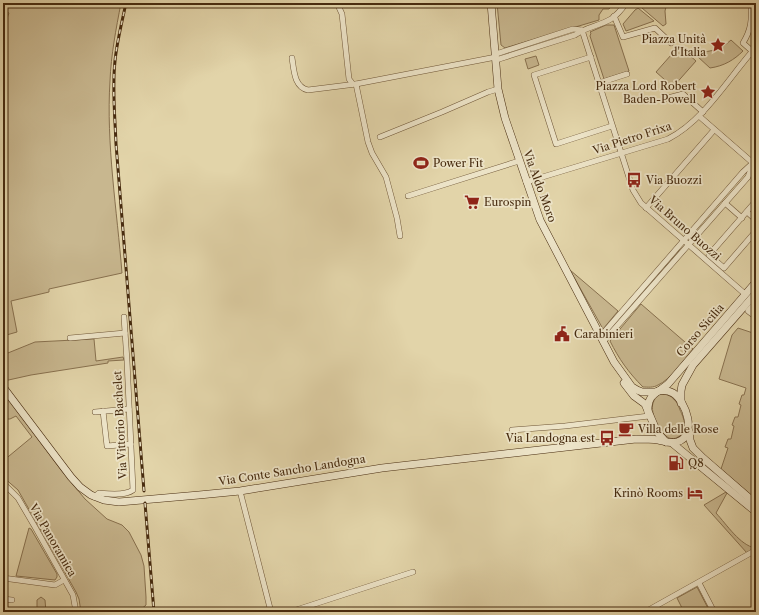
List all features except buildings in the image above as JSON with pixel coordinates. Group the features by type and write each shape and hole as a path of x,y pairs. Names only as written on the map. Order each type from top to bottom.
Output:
{"main road":[{"name":"Via Aldo Moro","path":"491,3 498,89 505,118 526,182 540,220 601,340 614,362"},
{"name":"Corso Sicilia","path":"657,391 668,384 756,282"},
{"name":"Corso Sicilia","path":"681,403 682,385 694,365 756,293"},
{"path":"614,362 632,387 637,390 642,392 672,392 681,403 689,425 690,440 693,448 756,504"},
{"path":"614,362 619,376 634,396 645,404 653,425 659,435 756,512"},
{"name":"Via Conte Sancho Landogna","path":"3,387 70,477 80,487 94,497 119,502 199,496 240,491 382,468 636,439"},
{"path":"649,414 648,403 650,398 657,391"},
{"path":"636,439 647,436 653,425"},
{"path":"636,439 669,442 684,439 689,430"}],"street":[{"path":"337,3 342,14 349,79 354,83 372,153 386,177 397,218 400,236"},
{"path":"292,58 296,81 303,89 308,90 354,83 496,57 575,35 582,30 606,22 626,3"},
{"path":"753,3 751,6 752,16 749,33 743,43 754,49"},
{"path":"614,16 623,37 654,28 671,43"},
{"name":"Via Bruno Buozzi","path":"582,30 636,198 745,294"},
{"name":"Via Pietro Frixa","path":"526,182 668,139 680,133 701,114 754,49"},
{"path":"590,57 534,75 556,144 612,126"},
{"path":"599,83 627,74"},
{"path":"380,137 498,89"},
{"path":"664,99 683,94 714,130 755,162"},
{"path":"646,208 714,130"},
{"path":"408,196 519,161"},
{"path":"601,340 748,177 755,162"},
{"path":"601,340 683,240 743,172 755,162"},
{"path":"756,201 709,255 724,268 756,231"},
{"path":"725,203 742,218"},
{"path":"746,212 755,219"},
{"path":"756,302 748,311 756,317"},
{"name":"Via Vittorio Bachelet","path":"94,497 99,493 112,494 131,492 133,490 124,317"},
{"path":"70,338 125,334"},
{"path":"95,412 129,409"},
{"path":"103,411 107,446 131,444"},
{"path":"512,430 565,426 649,414"},
{"name":"Via Panoramica","path":"3,483 18,498 73,595 76,612"},
{"path":"240,491 272,612"},
{"path":"645,612 756,550"},
{"path":"290,612 413,572"},
{"path":"3,578 55,585 64,580"},
{"path":"699,583 714,612"},
{"path":"3,599 12,600"}],"shaded area":[{"path":"5,3 121,3 111,62 109,129 122,273 49,289 49,292 11,301 17,332 3,336 3,29 9,13 3,10 3,5"},
{"path":"497,3 614,3 609,9 603,9 599,15 599,20 505,48 501,45"},
{"path":"642,3 667,3 665,11 666,24 663,26 642,8"},
{"path":"638,8 654,21 626,31 623,24"},
{"path":"606,25 614,25 629,71 604,79 590,32"},
{"path":"731,40 743,51 732,60 724,64 710,68 697,56 698,52 716,49 724,46"},
{"path":"679,46 696,61 673,87 656,72"},
{"path":"536,56 539,65 528,69 525,59"},
{"path":"679,249 679,251 608,334 606,334"},
{"path":"570,270 618,311 603,329"},
{"path":"641,304 693,349 667,379 652,387 643,387 624,365 610,341"},
{"path":"738,328 756,334 756,499 721,469 728,448 725,447 728,439 731,439 734,426 732,425 735,417 738,417 741,405 739,404 746,388 719,379 732,335"},
{"path":"94,339 96,361 123,357 124,360 108,361 108,363 3,380 3,355 35,342"},
{"path":"3,392 61,470 85,499 107,519 122,525 129,532 141,555 144,566 146,605 138,612 81,612 79,599 76,592 18,490 3,477 3,461 32,437 16,416 10,419 3,419"},
{"path":"663,394 672,397 676,401 683,417 685,425 684,432 677,438 672,439 665,435 654,417 652,407 653,402 658,395"},
{"path":"726,492 727,493 716,513 739,539 755,548 747,553 704,505"},
{"path":"29,528 57,574 55,580 16,576"},
{"path":"697,587 710,612 684,612 677,598"},
{"path":"41,597 45,600 46,612 37,612 37,600"}],"railway":[{"path":"126,3 116,54 114,71 114,102 116,144 144,491"},
{"path":"145,503 154,612"}],"place":[{"name":"Piazza Unità d'Italia","path":"718,45"},
{"name":"Piazza Lord Robert Baden-Powell","path":"708,92"},
{"name":"Power Fit","path":"421,163"},
{"name":"Via Buozzi","path":"634,180"},
{"name":"Eurospin","path":"472,202"},
{"name":"Carabinieri","path":"562,334"},
{"name":"Villa delle Rose","path":"626,429"},
{"name":"Via Landogna est","path":"607,438"},
{"name":"Q8","path":"676,463"},
{"name":"Krinò Rooms","path":"695,493"}]}
